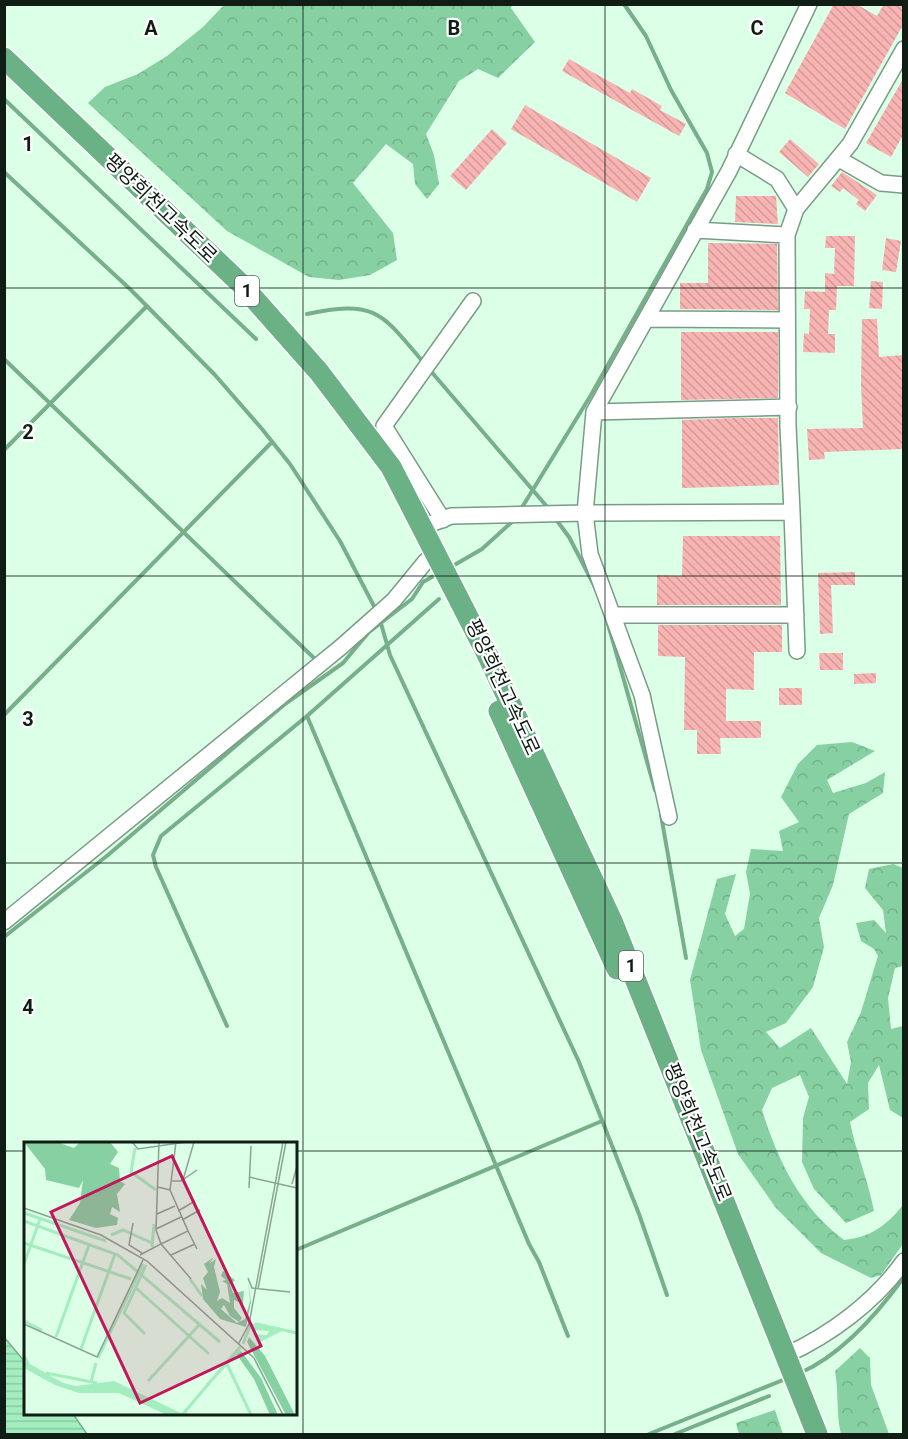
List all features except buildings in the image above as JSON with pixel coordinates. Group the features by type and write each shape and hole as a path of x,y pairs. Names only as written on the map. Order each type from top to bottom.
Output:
{"highway":[{"name":"평양희천고속도로","path":"4,58 241,284 358,420 433,523 437,571"},
{"name":"평양희천고속도로","path":"4,76 238,299 317,388 388,487 437,571 612,921 783,1363 802,1434"},
{"name":"평양희천고속도로","path":"791,1390 817,1434"}],"street":[{"path":"669,817 642,695 590,554 585,513 594,412 729,171 809,4"},
{"path":"797,651 789,407 787,235 796,209 839,159 903,49"},
{"path":"736,154 777,179 796,209"},
{"path":"839,159 881,183 903,185"},
{"path":"695,230 787,235"},
{"path":"473,301 384,426 433,523 451,516 792,512"},
{"path":"646,319 787,320"},
{"path":"594,412 789,407"},
{"path":"4,922 378,615 409,584 437,571"},
{"path":"614,615 796,615"},
{"path":"783,1363 855,1313 903,1261"}],"green space":[{"path":"224,5 512,5 511,8 535,42 498,78 478,69 459,81 426,134 434,155 439,184 427,199 415,184 413,164 386,144 353,183 393,233 397,260 370,275 339,280 309,277 227,231 88,103 105,87 138,74 167,56 203,27"},
{"path":"852,742 875,751 827,780 833,793 866,783 885,772 883,793 849,814 833,885 819,918 824,947 813,987 786,1023 766,1032 780,1048 811,1028 847,1084 851,1062 847,1042 861,1012 878,956 874,949 861,941 856,923 874,920 886,933 883,910 865,888 869,869 893,864 903,868 903,966 895,968 888,998 891,1029 903,1026 903,1118 890,1110 879,1065 868,1083 869,1109 850,1122 874,1211 846,1223 814,1189 802,1162 803,1118 809,1097 800,1075 772,1088 762,1110 775,1147 792,1182 815,1213 844,1240 862,1236 877,1229 903,1205 903,1244 881,1275 871,1278 821,1253 776,1208 738,1154 701,1050 690,980 717,879 736,874 725,914 735,936 744,929 750,894 746,872 751,849 783,851 779,831 799,822 781,797 798,764 817,745"},
{"path":"860,1348 870,1358 871,1385 889,1434 841,1434 835,1371"},
{"path":"775,1410 783,1434 739,1434 736,1423"}],"shaded area":[{"path":"4,1337 24,1361 24,1415 74,1415 87,1434 7,1434 5,1432"}],"waterway":[{"path":"521,509 591,395 707,189 712,172 707,153 671,90 646,36 624,4"},
{"path":"4,99 256,339"},
{"path":"4,172 131,290 215,375 262,429 290,464 340,541 376,610"},
{"path":"4,450 147,306"},
{"path":"307,314 349,308 376,314 398,333 424,363"},
{"path":"4,359 315,659"},
{"path":"429,369 549,509"},
{"path":"4,715 272,442"},
{"path":"555,518 569,537 596,589"},
{"path":"451,567 482,549 514,520"},
{"path":"4,937 108,855 285,704 343,663 369,632 412,599 423,582 439,573"},
{"path":"227,1026 156,867 153,855 161,836 307,716 439,599"},
{"path":"380,620 390,655 579,1062 639,1214 667,1295"},
{"path":"608,624 655,790"},
{"path":"307,716 529,1244 539,1262 568,1336"},
{"path":"661,815 686,958"},
{"path":"297,1250 602,1121"},
{"path":"800,1373 830,1355 858,1332 883,1305 904,1277"},
{"path":"649,1434 788,1378"},
{"path":"675,1434 769,1396"}]}
